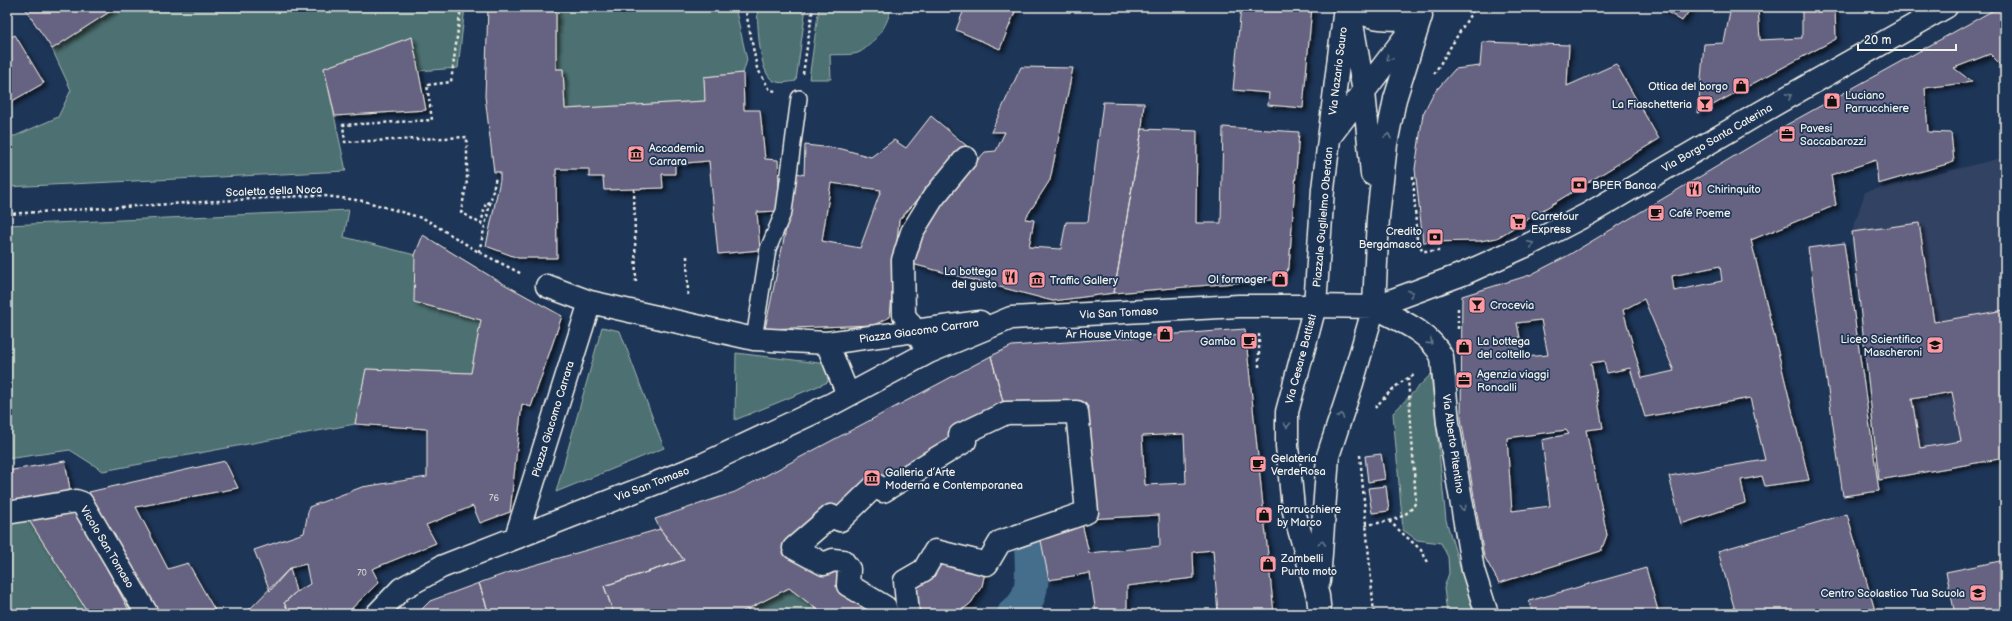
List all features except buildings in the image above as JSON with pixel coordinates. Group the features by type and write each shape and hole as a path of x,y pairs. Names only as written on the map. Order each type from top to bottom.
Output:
{"street":[{"name":"Via Nazario Sauro","path":"1330,136 1345,7"},
{"path":"1349,7 1364,92 1378,217"},
{"path":"1355,7 1358,11 1376,17 1403,19 1425,12"},
{"name":"Via Borgo Santa Caterina","path":"1374,307 1463,274 1530,244 1588,214 1758,114 1946,7"},
{"name":"Piazzale Guglielmo Oberdan","path":"1315,306 1323,189 1330,136 1425,12"},
{"path":"1374,307 1378,217 1386,144 1395,99 1425,12"},
{"path":"929,352 904,315 903,260 912,232 933,198 966,158"},
{"name":"Piazza Giacomo Carrara","path":"547,286 590,302 754,339 827,343 1011,318"},
{"name":"Piazza Giacomo Carrara","path":"516,537 581,326 590,302"},
{"name":"Via San Tomaso","path":"377,614 402,589 441,567 702,465 848,395 929,352 1011,318 1239,306 1315,306"},
{"name":"Via Cesare Battisti","path":"1315,306 1374,307 1352,383 1328,456 1319,605 1293,508 1287,446 1287,412 1315,306"},
{"name":"Via Alberto Pitentino","path":"1374,307 1424,337 1438,350 1442,357 1448,423 1473,570 1487,614"},
{"path":"827,343 848,395"},
{"path":"886,614 885,608 848,585 850,569 843,561 833,560 824,564 794,548 831,516 840,520 876,485 883,491 965,441 960,435 1006,413 1078,412 1087,512 1000,542 987,564 935,551 924,570 905,581 908,614"},
{"name":"Vicolo San Tomaso","path":"7,512 76,501 82,503 147,614"}],"lane":[{"path":"754,339 768,249 784,211 799,98"}],"path":[{"path":"461,7 451,82 427,85 432,120 343,125 345,142 467,136 467,181 461,212 481,224 486,202 490,203"},
{"path":"746,7 757,68 770,90 799,98 813,7"},
{"path":"1431,79 1475,7"},
{"path":"1413,174 1417,241 1424,251 1447,250"},
{"path":"479,252 496,177"},
{"path":"634,189 637,312"},
{"name":"Scaletta della Noca","path":"7,214 317,195 364,201 425,219 479,252 547,286"},
{"path":"687,256 689,325"},
{"path":"1365,525 1389,521 1412,510 1416,502 1408,377 1386,395 1370,413"},
{"path":"1359,449 1374,614"},
{"path":"1389,521 1421,550 1429,564"}],"shaded area":[{"name":"Liceo Scientifico Mascheroni","path":"2005,157 2005,458 1879,480 1852,232 1865,192"}],"green space":[{"path":"117,7 465,7 458,68 418,71 412,37 324,68 346,171 7,187 7,135 15,136 58,117 71,90 52,49"},
{"path":"556,7 735,7 747,60 743,73 704,77 705,101 565,109 563,70 556,69"},
{"path":"757,7 806,7 796,81 774,81 765,69 760,47"},
{"path":"819,7 890,7 890,13 885,26 871,44 857,53 830,55 831,79 809,79"},
{"path":"349,210 344,237 415,255 481,320 471,373 366,369 355,424 103,471 70,450 7,459 7,225"},
{"path":"602,327 620,331 664,448 556,492"},
{"path":"736,353 827,364 828,382 735,420"},
{"path":"1431,374 1446,520 1474,614 1447,614 1444,588 1449,573 1448,557 1441,543 1417,540 1403,530 1393,413"},
{"path":"25,514 89,614 7,614 7,517"},
{"path":"789,588 823,614 738,614"}],"waterway":[{"path":"1014,614 1027,600 1030,591 1032,581 1031,542"}],"place":[{"name":"Ottica del borgo","path":"1741,86"},
{"name":"Luciano Parrucchiere","path":"1832,101"},
{"name":"La Fiaschetteria","path":"1705,104"},
{"name":"Pavesi Saccabarozzi","path":"1787,134"},
{"name":"Accademia Carrara","path":"636,154"},
{"name":"BPER Banca","path":"1579,185"},
{"name":"Chirinquito","path":"1694,189"},
{"name":"Café Poeme","path":"1656,213"},
{"name":"Carrefour Express","path":"1518,222"},
{"name":"Credito Bergamasco","path":"1435,237"},
{"name":"La bottega del gusto","path":"1010,277"},
{"name":"Ol formager","path":"1280,279"},
{"name":"Traffic Gallery","path":"1037,280"},
{"name":"Crocevia","path":"1477,305"},
{"name":"Ar House Vintage","path":"1165,334"},
{"name":"Gamba","path":"1249,341"},
{"name":"Liceo Scientifico Mascheroni","path":"1935,345"},
{"name":"La bottega del coltello","path":"1464,347"},
{"name":"Agenzia viaggi Roncalli","path":"1464,380"},
{"name":"Gelateria VerdeRosa","path":"1258,464"},
{"name":"Galleria d’Arte Moderna e Contemporanea","path":"872,478"},
{"name":"Parrucchiere by Marco","path":"1264,515"},
{"name":"Zambelli Punto moto","path":"1268,564"},
{"name":"Centro Scolastico Tua Scuola","path":"1978,593"}]}
